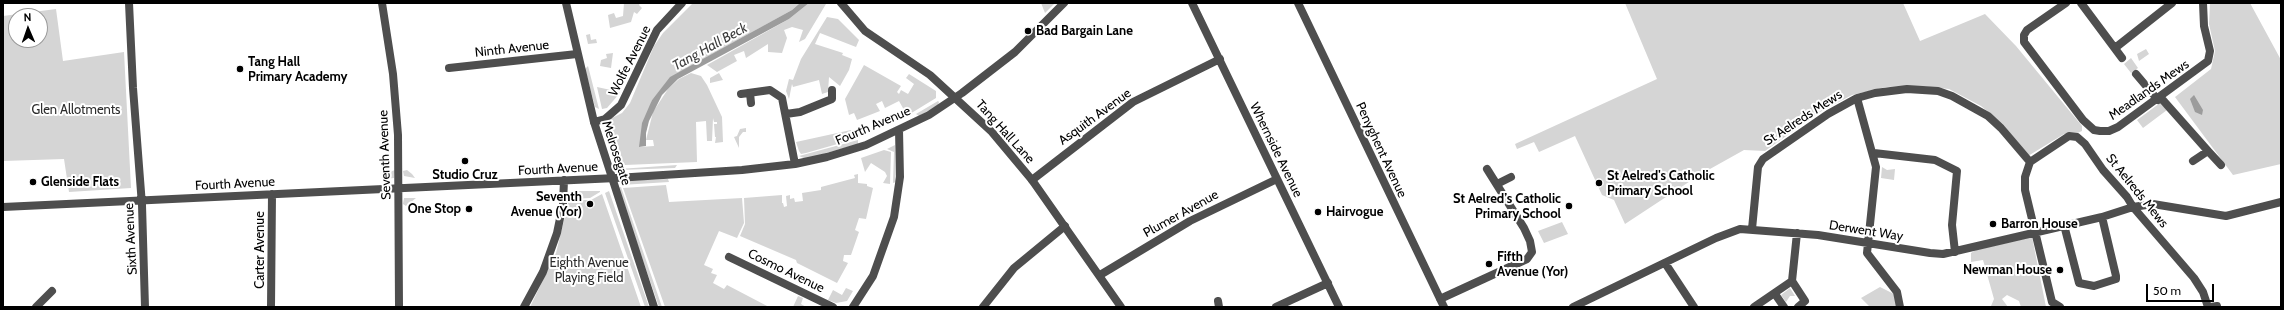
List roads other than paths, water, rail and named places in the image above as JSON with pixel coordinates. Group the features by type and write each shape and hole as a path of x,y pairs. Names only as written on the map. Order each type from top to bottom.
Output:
{"street":[{"name":"Sixth Avenue","path":"129,3 133,93 142,201 145,307"},
{"name":"Seventh Avenue","path":"382,3 396,110 399,188 399,307"},
{"name":"Melrosegate","path":"566,3 594,122 654,307"},
{"name":"Wolfe Avenue","path":"594,122 605,119 621,105 657,30 682,3"},
{"name":"Tang Hall Lane","path":"841,3 865,31 930,75 956,97 991,131 1032,180 1121,307"},
{"name":"Fourth Avenue","path":"3,207 612,178 734,170 795,164 847,151 899,130 929,115 956,97 1015,52 1064,3"},
{"name":"Whernside Avenue","path":"1192,3 1339,307"},
{"name":"Penyghent Avenue","path":"1298,3 1444,307"},
{"name":"Meadlands Mews","path":"2066,3 2027,30 2024,35 2024,42 2082,119 2094,130 2109,131 2118,127 2159,99 2208,61 2210,51 2204,26 2203,3"},
{"path":"2081,3 2122,58"},
{"path":"2114,48 2172,3"},
{"name":"Ninth Avenue","path":"449,68 577,54"},
{"name":"Asquith Avenue","path":"1032,180 1133,102 1220,59"},
{"path":"2136,74 2221,165"},
{"name":"St Aelreds Mews","path":"1752,229 1758,167 1763,159 1828,114 1857,98 1875,92 1907,88 1938,91 1952,96 1988,116 2001,128 2030,162 2063,138 2069,136 2077,137 2127,196 2133,207 2194,278 2212,307"},
{"path":"750,103 745,93 770,90 777,93 782,98 795,164"},
{"path":"786,114 800,112 834,98"},
{"name":"St Aelreds Mews","path":"1857,98 1874,153 1875,181 1867,243"},
{"path":"853,307 873,276 894,217 900,177 899,130"},
{"path":"2193,161 2208,151"},
{"path":"1874,153 1936,160 1957,171 1952,225 1955,252"},
{"path":"2030,162 2025,177 2026,190 2052,302 2060,307"},
{"path":"1440,299 1530,257 1532,249 1530,241 1518,216 1487,168"},
{"path":"1497,184 1510,176"},
{"name":"Plumer Avenue","path":"1100,275 1190,221 1277,179"},
{"path":"524,307 543,272 557,233 563,204 564,180"},
{"name":"Carter Avenue","path":"271,307 272,194"},
{"name":"Derwent Way","path":"1573,307 1729,232 1752,229 1797,233 1930,253 1955,252 2102,217 2133,207 2153,204 2226,216 2281,202"},
{"path":"2064,225 2079,283 2094,286 2116,279 2102,217"},
{"path":"983,307 1014,268 1065,226"},
{"path":"1797,233 1792,281 1805,301 1798,307"},
{"path":"1867,243 1867,253 1897,292 1900,307"},
{"name":"Cosmo Avenue","path":"729,257 833,307"},
{"path":"1665,263 1694,307"},
{"path":"1754,307 1792,281"},
{"path":"1276,307 1328,283"},
{"path":"36,307 52,290"},
{"path":"1775,294 1784,307"}],"place":[{"name":"Bad Bargain Lane","path":"1028,31"},
{"name":"Tang Hall Primary Academy","path":"240,69"},
{"name":"Studio Cruz","path":"465,161"},
{"name":"Glenside Flats","path":"33,182"},
{"name":"St Aelred's Catholic Primary School","path":"1599,183"},
{"name":"Seventh Avenue (Yor)","path":"590,204"},
{"name":"St Aelred’s Catholic Primary School","path":"1569,206"},
{"name":"One Stop","path":"469,209"},
{"name":"Hairvogue","path":"1318,212"},
{"name":"Barron House","path":"1993,224"},
{"name":"Fifth Avenue (Yor)","path":"1489,264"},
{"name":"Newman House","path":"2060,270"}],"water label":[{"name":"Tang Hall Beck","path":"710,47"}],"park label":[{"name":"Glen Allotments","path":"76,110"},
{"name":"Eighth Avenue Playing Field","path":"589,270"}]}
